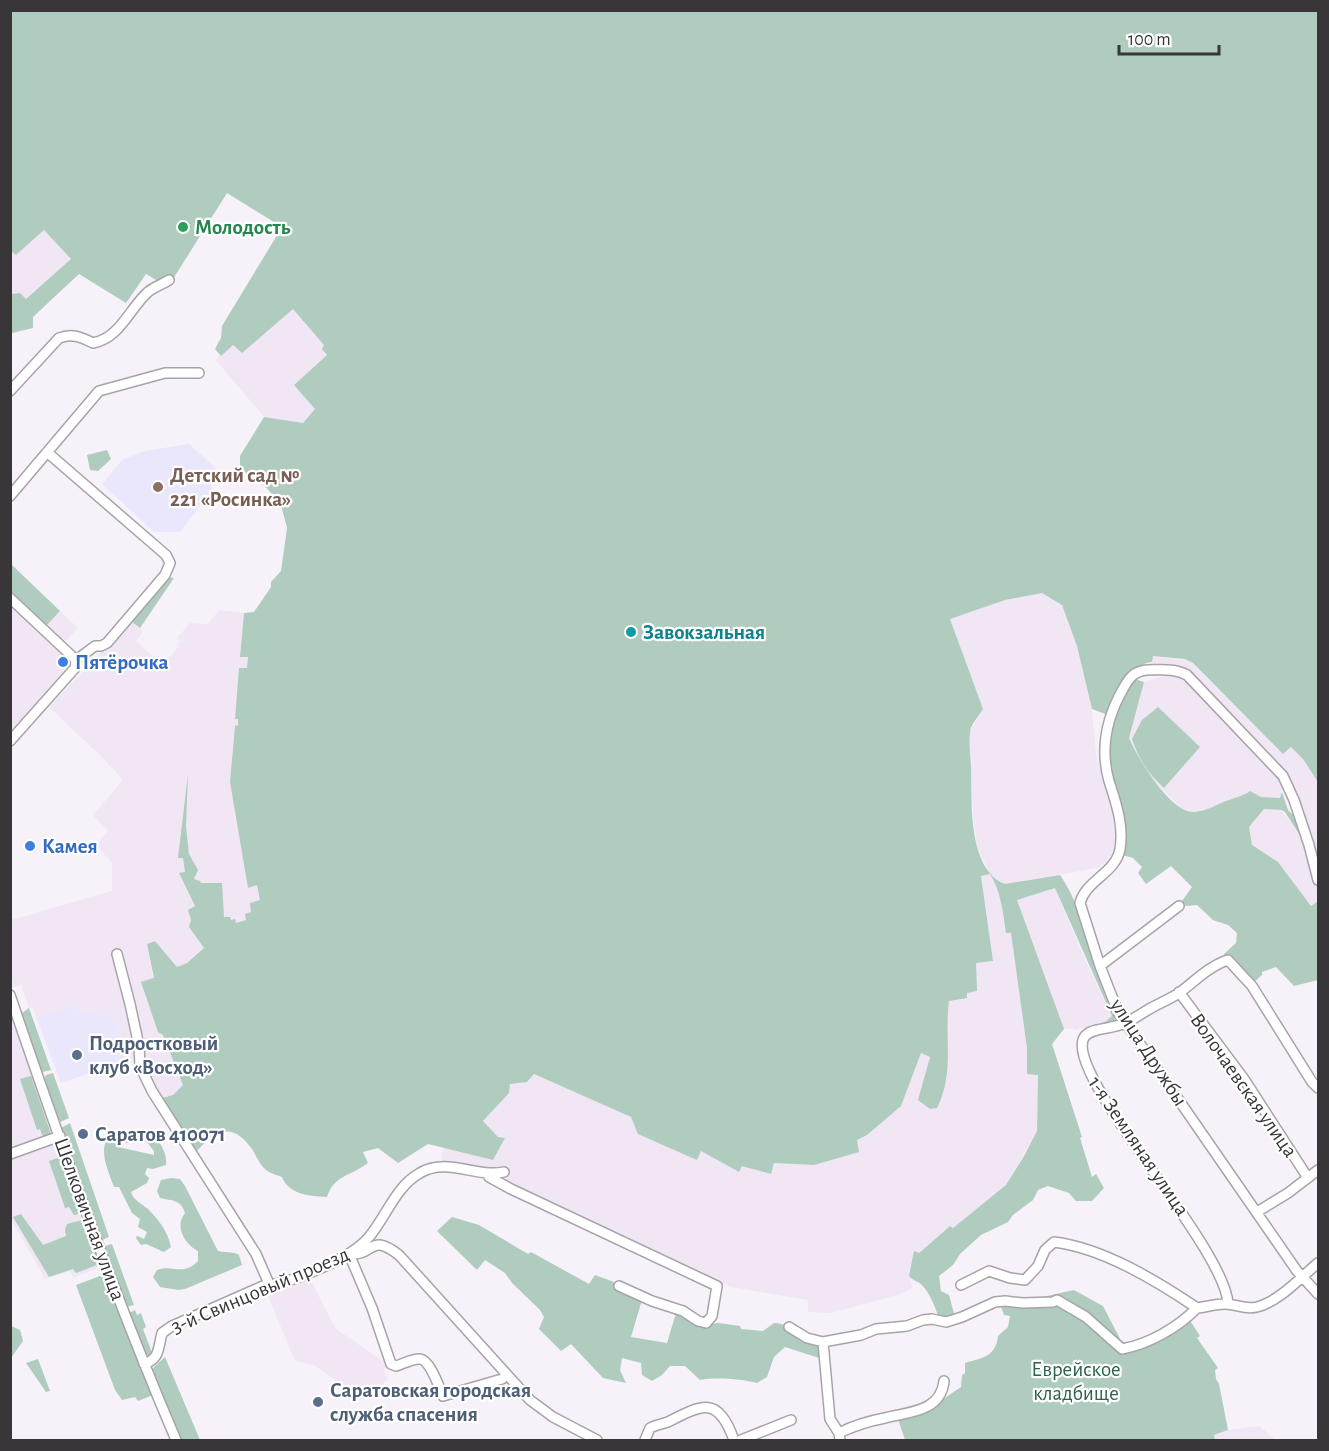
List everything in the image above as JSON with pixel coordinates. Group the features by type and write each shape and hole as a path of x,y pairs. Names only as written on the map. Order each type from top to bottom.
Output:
{"street":[{"path":"10,390 59,338 68,335 82,337 93,343 102,341 123,324 149,292 169,280"},
{"path":"10,496 99,391 165,373 199,373"},
{"path":"10,741 75,668 76,660 95,646 107,643 165,575 170,563 166,555 48,453"},
{"path":"10,598 76,660"},
{"name":"улица Дружбы","path":"1317,1292 1304,1278 1257,1212 1118,1012 1100,966 1080,903 1088,889 1112,866 1119,854 1121,825 1105,763 1104,742 1116,702 1128,680 1139,670 1180,671 1187,675 1282,776 1294,800 1318,880"},
{"path":"1100,966 1179,906"},
{"path":"117,954 139,1046 140,1066 152,1091 256,1254 270,1286"},
{"name":"1-я Земляная улица","path":"1228,1304 1228,1297 1219,1274 1190,1223 1127,1134 1088,1071 1081,1044 1084,1037 1091,1032 1125,1023 1228,960 1252,986 1318,1088"},
{"name":"Волочаевская улица","path":"1179,992 1245,1080 1308,1178"},
{"name":"Шелковичная улица","path":"10,995 144,1364 177,1440"},
{"path":"10,1154 60,1136"},
{"name":"3-й Свинцовый проезд","path":"144,1364 156,1358 162,1334 166,1329 263,1286 279,1285 349,1254 369,1237 407,1183 420,1172 453,1166 488,1174 504,1172"},
{"path":"1257,1212 1318,1170"},
{"path":"488,1174 489,1177 511,1189 717,1286 712,1316 706,1323 698,1321 683,1311 652,1301 620,1286"},
{"path":"961,1285 989,1271 1025,1280 1038,1266 1045,1250 1054,1242 1069,1244 1122,1265 1169,1289 1197,1308"},
{"path":"507,1375 502,1379 443,1396 429,1365 424,1360 419,1359 396,1366 391,1364 372,1308 349,1254 356,1254 379,1244 387,1246 399,1255 539,1408 597,1440"},
{"path":"789,1327 807,1338 823,1342 932,1319 946,1322 995,1302 1023,1304 1057,1300 1066,1303 1086,1317 1122,1349 1155,1338 1197,1308 1228,1304 1244,1308 1257,1307 1304,1278 1318,1263"},
{"path":"823,1342 830,1419 840,1437 868,1422 901,1415 930,1405 942,1393 944,1381"},
{"path":"645,1440 650,1428 698,1407 711,1407 725,1419 734,1440"},
{"path":"741,1440 791,1420"}],"shaded area":[{"path":"44,229 71,259 26,299 11,294 10,253 12,251 16,255"},
{"path":"293,309 324,345 327,355 294,385 316,408 303,423 264,417 216,360 233,345 242,353"},
{"name":"Детский сад № 221 «Росинка»","path":"189,444 216,468 209,477 212,490 180,532 154,532 102,484 122,460 144,451"},
{"path":"1042,593 1062,605 1077,646 1092,709 1096,753 1112,812 1115,839 1112,853 1106,862 1097,868 1005,884 993,876 1001,901 1006,933 1011,933 1027,1048 1027,1074 1038,1074 1037,1131 1006,1185 918,1253 909,1276 913,1288 898,1295 831,1313 808,1312 808,1300 732,1287 673,1264 504,1184 508,1177 504,1170 441,1165 443,1147 493,1160 498,1137 483,1121 509,1093 510,1084 527,1082 534,1074 631,1117 636,1126 697,1160 701,1151 739,1172 742,1166 774,1163 814,1165 867,1135 901,1106 921,1053 930,1057 918,1100 948,1011 949,1000 967,998 976,963 993,961 981,875 990,874 977,846 970,786 970,731 983,709 949,619 1005,600"},
{"path":"10,602 70,661 45,698 10,736"},
{"path":"219,610 244,613 240,656 248,657 247,669 240,668 235,719 238,719 238,726 235,726 230,782 248,887 257,885 261,900 246,920 236,923 224,917 201,883 194,879 198,870 189,854 186,826 179,858 183,857 185,873 179,874 195,907 189,927 204,948 187,963 177,967 155,941 147,944 163,1035 183,1085 173,1095 159,1099 138,1056 127,1060 111,1014 98,1018 95,1010 75,1016 72,1006 36,1017 33,1007 29,1008 21,985 14,987 11,977 11,920 112,891 112,862 96,846 108,830 93,815 123,780 49,707 131,621 143,631 136,641 163,665 179,646 177,644 180,641 177,638 190,623 208,624"},
{"path":"60,611 78,628 63,643 46,626"},
{"path":"1152,656 1189,660 1283,754 1291,747 1303,759 1318,782 1318,873 1289,785 1188,674 1152,667"},
{"path":"1175,673 1186,678 1275,768 1283,785 1280,798 1261,797 1250,791 1214,808 1192,812 1182,809 1149,776 1129,738 1144,682"},
{"path":"1264,809 1282,810 1306,845 1318,887 1318,901 1311,906 1278,862 1252,845 1249,827"},
{"path":"1055,888 1112,1017 1105,1022 1075,1030 1073,1028 1064,1029 1017,900"},
{"path":"72,1006 76,1015 95,1010 98,1018 111,1013 127,1060 61,1083 36,1017"},
{"path":"14,1018 55,1134 11,1151 10,1019"},
{"path":"57,1141 102,1264 96,1269 73,1278 70,1271 45,1279 11,1219 10,1157"},
{"path":"309,1277 335,1328 388,1365 383,1372 388,1379 366,1398 361,1399 314,1365 295,1361 265,1289 278,1289"},
{"path":"1259,1426 1274,1440 1215,1440 1214,1435 1228,1430"}],"green space":[{"path":"11,11 1318,11 1318,782 1303,759 1291,747 1283,754 1193,663 1185,659 1153,656 1152,662 1143,664 1130,675 1108,715 1092,709 1077,646 1062,605 1042,593 1005,600 950,619 983,709 971,727 970,745 974,832 984,864 993,876 1005,884 1060,875 1078,909 1101,984 1117,1019 1116,1022 1084,1034 1085,1028 1105,1022 1112,1016 1055,888 1017,900 1064,1029 1052,1044 1082,1137 1080,1138 1092,1177 1096,1174 1104,1188 1092,1201 1076,1201 1069,1193 1048,1186 1038,1190 1033,1200 1013,1215 1008,1222 981,1235 960,1254 953,1265 939,1276 941,1291 949,1295 955,1317 939,1318 925,1289 909,1276 914,1251 919,1253 950,1226 953,1228 1006,1185 1037,1131 1038,1075 1027,1074 1027,1048 1011,933 1006,933 999,895 990,874 981,876 993,961 976,963 977,991 967,993 967,998 949,1001 946,1081 937,1108 930,1109 918,1100 930,1057 921,1053 901,1106 867,1135 857,1140 859,1152 814,1165 774,1163 771,1174 742,1166 739,1172 701,1151 697,1160 638,1134 631,1117 534,1074 527,1082 510,1084 509,1093 483,1121 498,1137 505,1138 493,1160 428,1144 398,1163 378,1148 363,1152 368,1163 334,1184 327,1197 301,1193 290,1188 282,1177 263,1167 252,1149 237,1134 223,1132 216,1134 195,1153 159,1099 173,1095 183,1085 163,1035 158,1032 141,982 154,978 147,944 155,941 177,967 187,963 204,948 189,927 191,920 188,910 195,906 179,873 185,872 183,858 178,858 188,774 186,826 189,854 198,870 194,879 201,883 222,883 224,917 235,919 236,923 246,920 245,914 251,912 250,903 260,900 257,885 248,888 230,782 235,726 238,725 238,719 235,719 239,668 247,668 248,657 240,657 244,613 254,612 271,587 271,582 281,571 287,528 281,505 264,485 255,482 240,467 240,456 264,417 303,423 315,409 294,385 327,355 322,349 324,345 293,309 242,353 233,345 221,356 215,349 221,338 222,326 282,227 227,193 168,287 146,274 126,303 79,274 33,317 33,328 12,333 10,289 12,294 20,293 26,299 71,259 44,230 16,255 11,253"},
{"path":"107,450 111,459 98,471 90,470 87,455"},
{"path":"11,564 60,611 46,626 11,592"},
{"path":"167,577 174,578 140,628 131,621"},
{"path":"1135,679 1144,682 1129,738 1156,783 1175,804 1194,812 1208,809 1250,791 1261,797 1280,798 1282,792 1288,810 1299,821 1306,845 1285,812 1264,809 1249,827 1252,845 1278,862 1311,906 1318,901 1318,980 1294,986 1276,967 1262,972 1262,975 1253,983 1224,954 1236,943 1237,933 1228,925 1213,920 1197,905 1186,906 1182,901 1192,887 1171,866 1146,884 1138,873 1142,867 1133,858 1122,855 1107,763 1109,729 1129,681"},
{"path":"1158,707 1200,747 1164,788 1145,766 1132,739 1142,720"},
{"path":"29,1008 51,1070 42,1072 22,1013"},
{"path":"53,1073 69,1118 60,1122 44,1079 46,1075"},
{"path":"31,1076 51,1134 43,1137 40,1129 37,1130 20,1079"},
{"path":"70,1123 109,1237 102,1240 61,1128"},
{"path":"144,1129 153,1134 160,1144 165,1154 166,1165 153,1169 147,1168 145,1174 149,1178 147,1183 131,1192 136,1200 156,1217 165,1231 171,1247 164,1252 146,1244 141,1245 136,1238 137,1236 144,1239 147,1232 138,1227 140,1219 132,1213 119,1187 114,1187 104,1157 107,1139 112,1139 118,1147 154,1155 154,1151 147,1142 125,1143 126,1139"},
{"path":"60,1157 79,1214 74,1215 69,1207 65,1208 49,1161"},
{"path":"180,1179 185,1186 218,1251 239,1255 242,1265 185,1289 160,1287 153,1277 157,1270 187,1268 198,1261 198,1251 182,1235 181,1224 185,1213 183,1208 175,1201 160,1198 157,1191 161,1180"},
{"path":"21,1214 43,1245 66,1236 67,1224 82,1220 99,1262 97,1265 76,1273 73,1269 49,1277 13,1217"},
{"path":"452,1217 479,1225 528,1254 531,1252 589,1284 595,1275 644,1293 631,1337 667,1343 676,1313 706,1325 718,1323 740,1326 741,1329 763,1331 774,1323 793,1328 821,1348 822,1359 785,1347 774,1357 767,1377 757,1383 729,1379 700,1380 685,1366 670,1366 652,1381 642,1375 641,1363 622,1358 620,1370 626,1383 603,1378 571,1344 561,1351 539,1329 544,1317 540,1310 505,1273 485,1260 477,1270 437,1231"},
{"path":"112,1244 134,1305 126,1307 105,1246"},
{"path":"100,1276 107,1277 153,1395 138,1401 135,1397 122,1400 115,1390 76,1285"},
{"name":"Еврейское кладбище","path":"1074,1290 1103,1306 1127,1352 1189,1319 1200,1336 1197,1338 1218,1368 1215,1370 1216,1379 1228,1430 1214,1435 1215,1440 905,1440 898,1419 933,1406 961,1387 965,1363 983,1358 995,1348 998,1336 1008,1327 1010,1316 1004,1315 1000,1304 1026,1308 1029,1300"},
{"path":"135,1310 137,1315 141,1313 146,1327 143,1329 153,1355 145,1355 129,1313"},
{"path":"11,1326 20,1330 23,1341 11,1358"},
{"path":"165,1357 200,1440 181,1440 152,1375 153,1368"},
{"path":"38,1359 50,1391 46,1392 26,1363"}],"place":[{"name":"Молодость","path":"183,227"},
{"name":"Детский сад № 221 «Росинка»","path":"158,487"},
{"name":"Завокзальная","path":"631,632"},
{"name":"Пятёрочка","path":"63,662"},
{"name":"Камея","path":"30,846"},
{"name":"Подростковый клуб «Восход»","path":"77,1055"},
{"name":"Саратов 410071","path":"83,1134"},
{"name":"Саратовская городская служба спасения","path":"318,1402"}]}
